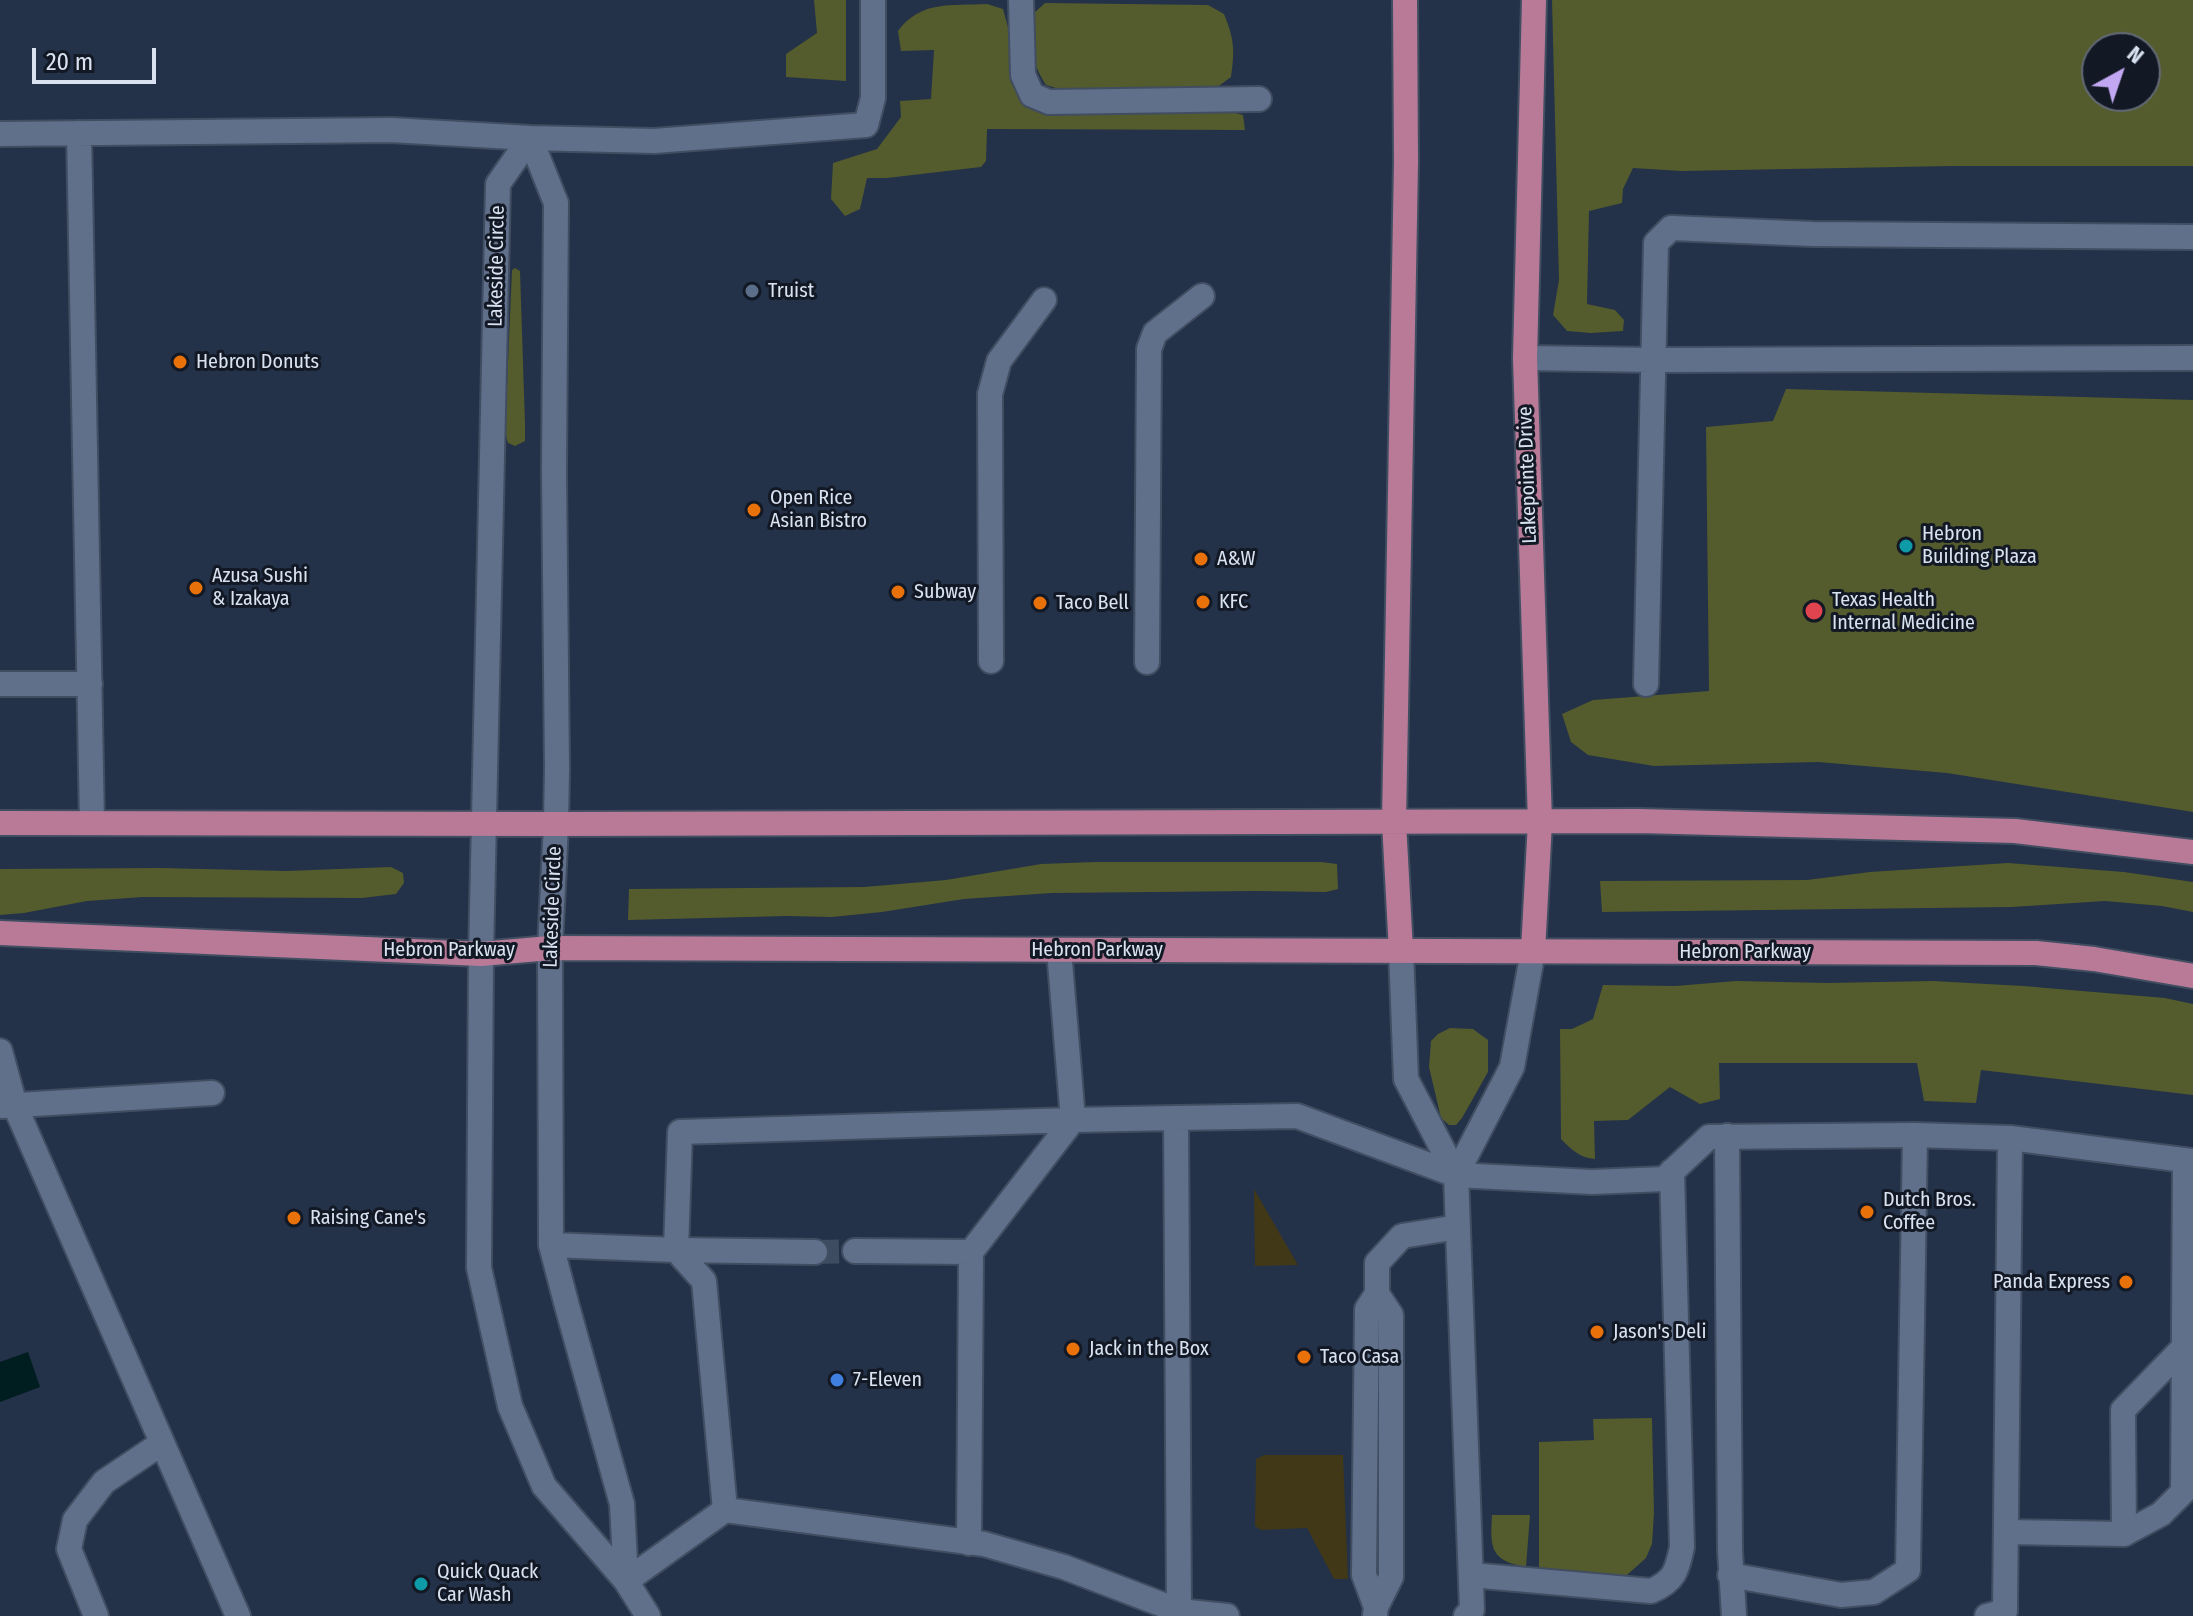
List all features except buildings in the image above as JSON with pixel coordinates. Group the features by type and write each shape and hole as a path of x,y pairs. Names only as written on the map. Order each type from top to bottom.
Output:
{"main road":[{"path":"1401,951 1394,822 1405,0"},
{"name":"Lakepointe Drive","path":"1533,951 1540,822 1525,358 1534,0"},
{"path":"0,823 1639,821 2015,831 2193,852"},
{"name":"Hebron Parkway","path":"0,933 481,954 550,948 2036,953 2094,959 2193,976"}],"street":[{"path":"0,134 391,130 654,141 866,125 873,98 873,0"},
{"path":"1021,0 1023,75 1032,95 1049,102 1259,99"},
{"path":"79,133 92,823"},
{"name":"Lakeside Circle","path":"530,138 498,184 481,954 479,1268 510,1406 544,1486 626,1581 648,1616"},
{"name":"Lakeside Circle","path":"530,138 556,203 556,824 550,948 551,1245 622,1504 626,1581"},
{"path":"1646,684 1656,243 1671,228 1813,234 2193,237"},
{"path":"1147,662 1149,349 1155,333 1202,296"},
{"path":"991,661 990,394 999,361 1044,300"},
{"path":"1525,358 2193,358"},
{"path":"0,684 90,684"},
{"path":"969,1543 971,1252 1073,1120 1059,950"},
{"path":"1401,951 1406,1079 1456,1175 1472,1610 1466,1616"},
{"path":"1456,1175 1512,1067 1533,951"},
{"path":"0,1051 8,1106 238,1616"},
{"path":"8,1106 212,1093"},
{"path":"725,1510 704,1281 676,1250 680,1132 1297,1116 1456,1175 1592,1182 1664,1179 1709,1137 1727,1136 2010,1138 2189,1161 2183,1492 2161,1514 2124,1534 2006,1532"},
{"path":"1176,1118 1179,1611"},
{"path":"1730,1575 1841,1595 1874,1592 1908,1570 1915,1135"},
{"path":"1727,1136 1730,1575 1734,1616"},
{"path":"1987,1616 2005,1611 2010,1138"},
{"path":"1471,1575 1651,1591 1665,1585 1677,1570 1682,1547 1672,1171"},
{"path":"1375,1612 1364,1575 1367,1309 1377,1294 1377,1263 1402,1236 1458,1227"},
{"path":"551,1245 815,1252"},
{"path":"855,1251 971,1252"},
{"path":"2124,1534 2123,1410 2184,1347"},
{"path":"96,1616 69,1549 75,1520 104,1482 162,1443"},
{"path":"626,1581 725,1510 984,1544 1064,1567 1179,1611 1227,1616"}],"green space":[{"path":"814,0 846,0 846,81 786,77 786,54 817,33"},
{"path":"1552,0 2193,0 2193,166 1681,171 1633,168 1623,189 1622,203 1589,211 1587,304 1615,310 1624,320 1623,331 1567,331 1553,315 1559,280"},
{"path":"1045,3 1208,5 1224,14 1230,30 1233,52 1231,77 1216,88 1066,91 1046,85 1034,62 1028,34 1031,17"},
{"path":"987,4 1003,9 1010,35 1011,83 1033,110 1220,109 1243,115 1245,130 987,129 986,161 981,167 867,178 860,209 845,216 831,199 833,163 877,149 901,117 900,101 931,99 934,50 901,51 898,31 907,21 927,9"},
{"path":"512,270 520,271 525,441 515,446 508,443 505,432"},
{"path":"1786,389 2193,400 2193,812 1947,773 1818,762 1654,766 1588,755 1571,742 1562,714 1593,700 1709,691 1706,427 1773,421"},
{"path":"1321,862 1337,864 1338,889 1326,892 1052,893 964,899 832,917 628,920 629,889 864,887 946,880 1041,864"},
{"path":"2008,863 2124,872 2193,882 2193,912 2105,901 2012,907 1602,912 1600,881 1807,880 1870,872"},
{"path":"391,867 403,873 404,883 396,894 362,898 143,897 87,901 0,915 0,869 286,871"},
{"path":"1736,981 1933,981 2165,998 2193,1004 2193,1095 1981,1070 1976,1103 1924,1101 1917,1063 1719,1063 1720,1099 1700,1104 1670,1087 1628,1120 1594,1121 1595,1159 1576,1153 1561,1139 1560,1029 1572,1029 1593,1019 1603,985 1675,986"},
{"path":"1450,1028 1473,1029 1488,1040 1488,1072 1456,1125 1449,1125 1441,1118 1429,1067 1431,1041"},
{"path":"1652,1418 1654,1513 1652,1544 1646,1558 1627,1575 1609,1580 1539,1569 1539,1442 1594,1440 1593,1419"},
{"path":"1492,1515 1530,1515 1526,1567 1505,1561 1495,1551 1491,1536"}],"sand":[{"path":"1254,1189 1298,1265 1255,1266"},
{"path":"1264,1455 1343,1455 1348,1579 1334,1579 1307,1528 1261,1530 1255,1526 1256,1459"}],"shaded area":[{"path":"28,1352 40,1387 0,1402 0,1362"}],"tunnel":[{"path":"815,1252 855,1251"}],"place":[{"name":"Truist","path":"752,291"},
{"name":"Hebron Donuts","path":"180,362"},
{"name":"Open Rice Asian Bistro","path":"754,510"},
{"name":"Hebron Building Plaza","path":"1906,546"},
{"name":"A&W","path":"1201,559"},
{"name":"Azusa Sushi & Izakaya","path":"196,588"},
{"name":"Subway","path":"898,592"},
{"name":"KFC","path":"1203,602"},
{"name":"Taco Bell","path":"1040,603"},
{"name":"Texas Health Internal Medicine","path":"1814,611"},
{"name":"Dutch Bros. Coffee","path":"1867,1212"},
{"name":"Raising Cane's","path":"294,1218"},
{"name":"Panda Express","path":"2126,1282"},
{"name":"Jason's Deli","path":"1597,1332"},
{"name":"Jack in the Box","path":"1073,1349"},
{"name":"Taco Casa","path":"1304,1357"},
{"name":"7-Eleven","path":"837,1380"},
{"name":"Quick Quack Car Wash","path":"421,1584"}]}
